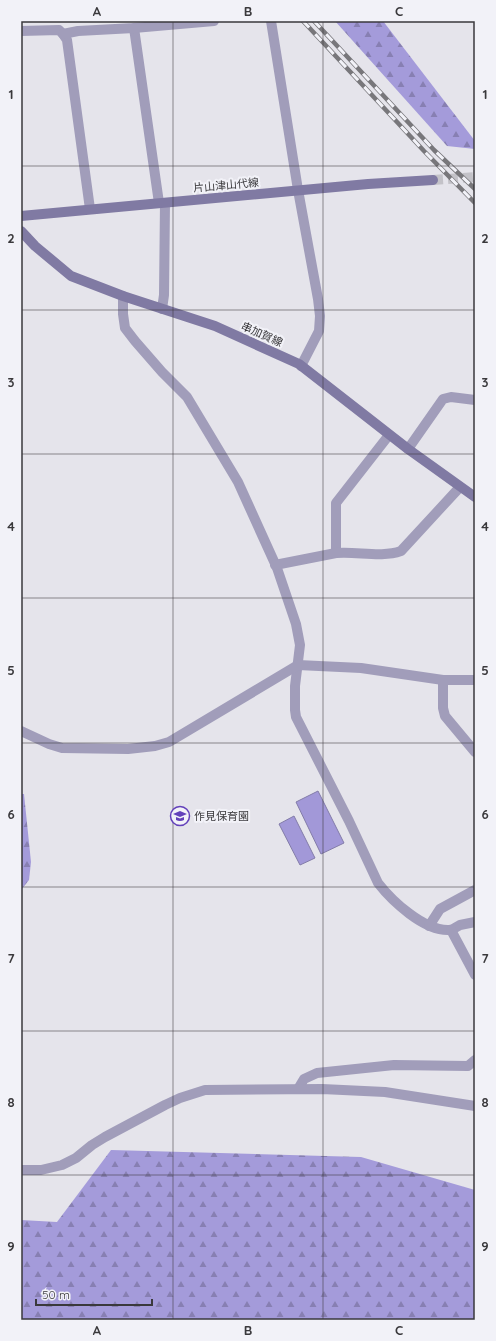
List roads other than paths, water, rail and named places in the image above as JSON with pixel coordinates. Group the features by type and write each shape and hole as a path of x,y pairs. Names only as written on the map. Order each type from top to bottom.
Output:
{"main road":[{"name":"片山津山代線","path":"21,216 298,190 433,180"},
{"name":"串加賀線","path":"21,231 35,246 71,276 124,296 215,326 301,366 408,450 475,497"}],"street":[{"path":"63,34 78,31 214,21"},
{"path":"271,21 320,316 319,331 301,366"},
{"path":"134,28 162,203 164,295 162,309"},
{"path":"21,31 59,30 67,40 90,209"},
{"path":"124,296 123,314 125,328 134,341 187,397 238,482 275,565 296,624 300,644 295,686 296,717 349,821 378,883 384,891 410,914 429,926 440,930 451,930 459,926 475,922"},
{"path":"408,450 444,398 451,397 475,400"},
{"path":"336,553 336,503 389,435"},
{"path":"275,565 336,553 392,554 401,551 460,487"},
{"path":"21,731 49,744 62,748 128,750 155,746 169,742 298,665 361,668 443,680 475,680"},
{"path":"443,680 443,708 445,716 475,752"},
{"path":"429,926 440,910 475,890"},
{"path":"451,930 475,975"},
{"path":"298,1089 304,1079 317,1072 394,1065 473,1066"},
{"path":"21,1170 41,1170 62,1165 76,1158 105,1137 165,1105 194,1093 217,1089 298,1089 386,1092 475,1106"}],"tunnel":[{"path":"433,180 475,177"}],"railway":[{"path":"303,21 424,151 475,203"},
{"path":"314,21 434,150 475,189"}],"place":[{"name":"作見保育園","path":"180,816"}]}
